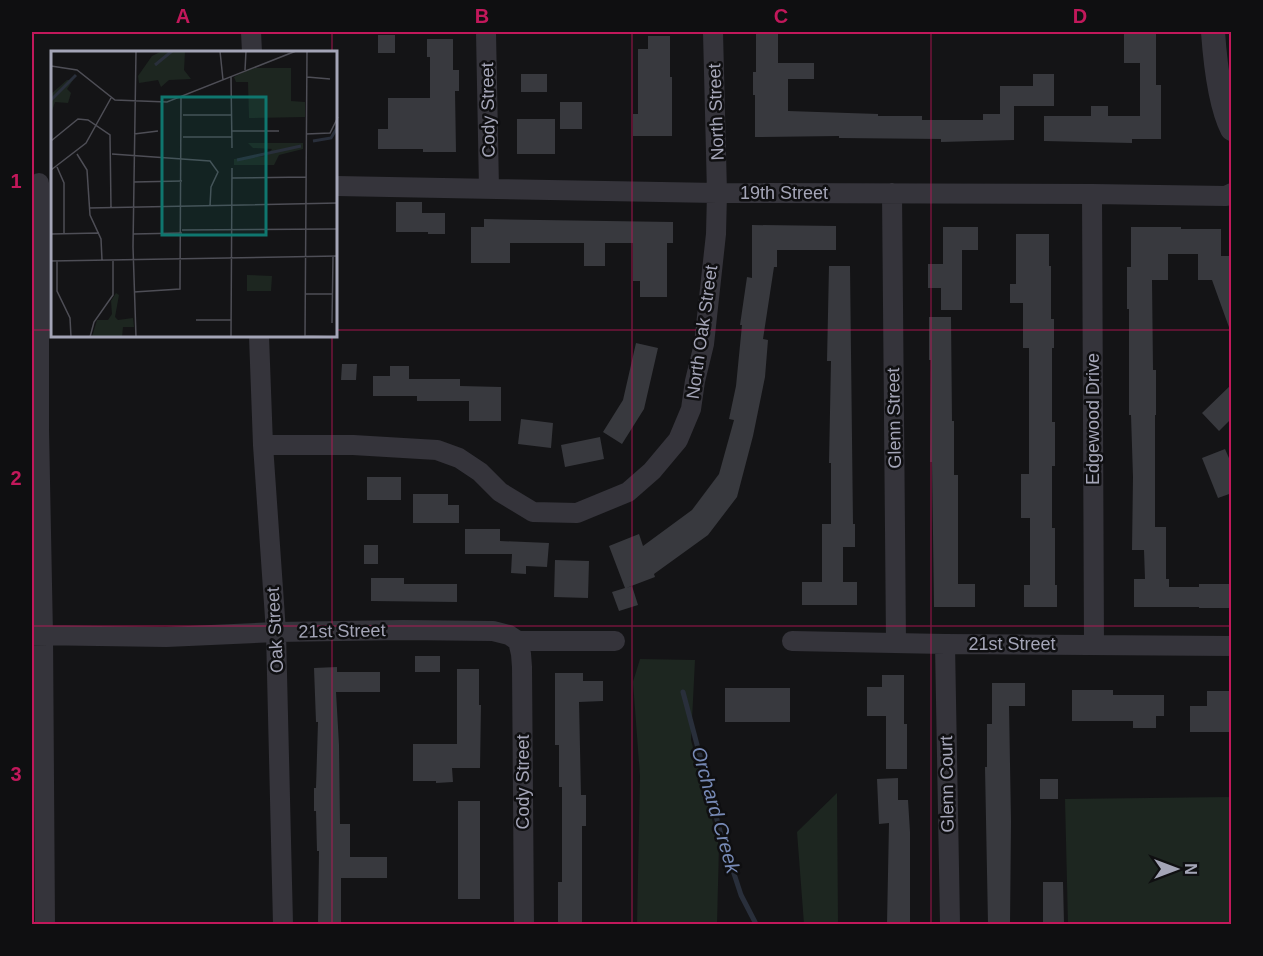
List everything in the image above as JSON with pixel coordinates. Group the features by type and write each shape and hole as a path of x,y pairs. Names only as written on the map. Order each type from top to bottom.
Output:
{"street":[{"path":"251,32 252,51"},
{"name":"Cody Street","path":"486,32 489,189"},
{"name":"North Street","path":"713,32 717,193"},
{"path":"1213,32 1220,87 1232,129"},
{"path":"41,183 37,635 45,924"},
{"name":"19th Street","path":"338,186 717,193 1226,196 1232,193"},
{"name":"North Oak Street","path":"263,446 353,446 437,450 459,458 480,472 500,492 533,512 577,513 628,492 652,471 678,440 691,409 704,344 716,234 717,193"},
{"name":"Glenn Street","path":"892,193 896,642"},
{"name":"Edgewood Drive","path":"1092,194 1094,645"},
{"name":"Oak Street","path":"259,338 263,446 276,632 283,924"},
{"name":"21st Street","path":"37,635 166,637 403,630 493,631 508,635 518,641 615,641"},
{"name":"Cody Street","path":"518,641 522,668 524,924"},
{"name":"21st Street","path":"792,641 1232,646"},
{"name":"Glenn Court","path":"945,644 950,924"}],"shaded area":[{"path":"640,659 695,660 691,740 719,846 717,924 637,924 640,776 633,682"},
{"path":"837,793 838,924 804,924 797,832"},
{"path":"1231,797 1231,924 1068,924 1065,799"}],"building":[{"path":"756,32 778,32 778,63 814,63 814,79 788,79 788,111 922,116 922,120 983,120 983,114 1000,114 1000,86 1033,86 1033,74 1054,74 1054,106 1014,106 1014,140 941,142 941,139 839,138 839,136 755,137 753,72 756,72"},
{"path":"1124,32 1156,32 1156,85 1161,85 1161,139 1132,139 1132,143 1044,141 1044,116 1091,116 1091,106 1108,106 1108,116 1140,116 1140,63 1124,63"},
{"path":"378,35 395,35 395,53 378,53"},
{"path":"648,36 670,36 672,136 633,136 633,114 638,114 638,49 648,49"},
{"path":"427,39 453,39 453,70 459,70 459,91 455,91 456,152 378,149 378,129 388,129 388,98 430,98 430,57 427,57"},
{"path":"521,74 547,74 547,92 521,92"},
{"path":"560,102 582,102 582,129 560,129"},
{"path":"517,119 555,119 555,154 517,154"},
{"path":"396,202 422,202 422,213 445,213 445,234 396,232"},
{"path":"484,219 673,222 673,243 667,243 667,297 640,297 640,281 633,281 633,243 605,243 605,266 584,266 584,243 510,243 510,263 471,263 471,227 484,227"},
{"path":"752,225 836,226 836,250 777,250 777,267 774,267 763,339 768,340 765,377 737,497 708,535 654,574 655,577 626,588 632,586 638,605 619,611 612,592 625,588 609,546 639,534 643,546 692,510 719,474 734,420 729,419 736,386 742,325 740,325 747,277 752,278"},
{"path":"943,227 978,227 978,250 962,250 962,310 941,310 941,288 928,288 928,264 943,264"},
{"path":"1131,227 1221,229 1221,256 1232,256 1232,330 1230,330 1212,280 1198,280 1198,254 1168,254 1168,280 1152,280 1153,370 1156,370 1155,527 1166,527 1166,579 1169,579 1169,587 1232,584 1232,608 1134,607 1134,579 1145,579 1144,550 1132,550 1133,477 1131,415 1129,415 1129,309 1127,309 1127,267 1131,267"},
{"path":"1016,234 1049,234 1051,319 1054,319 1052,422 1055,422 1055,466 1052,466 1052,528 1055,528 1057,607 1024,607 1024,585 1030,585 1030,518 1021,518 1021,474 1029,474 1029,348 1023,348 1023,303 1010,303 1010,284 1016,284"},
{"path":"829,266 850,266 855,547 843,547 843,582 857,582 857,605 802,605 802,582 822,582 822,524 831,524 831,463 829,463 831,361 827,361"},
{"path":"929,317 951,317 954,475 958,475 958,584 975,584 975,607 934,607"},
{"path":"636,343 658,348 644,409 622,444 603,432 623,400"},
{"path":"342,364 357,364 356,380 341,380"},
{"path":"390,366 409,366 409,379 460,379 460,386 501,387 501,421 469,421 469,401 417,401 417,396 373,396 373,376 390,376"},
{"path":"1232,384 1232,418 1219,431 1202,413"},
{"path":"521,419 553,423 551,448 518,444"},
{"path":"600,437 604,459 565,467 561,445"},
{"path":"1225,449 1232,465 1232,493 1218,498 1202,458"},
{"path":"367,477 401,477 401,500 367,500"},
{"path":"413,494 448,494 448,505 459,505 459,523 413,523"},
{"path":"465,529 500,529 500,541 549,543 547,567 526,566 526,574 511,573 512,554 465,554"},
{"path":"364,545 378,545 378,564 364,564"},
{"path":"555,560 589,561 588,598 554,597"},
{"path":"371,578 404,578 404,584 457,584 457,602 371,601"},
{"path":"415,656 440,656 440,672 415,672"},
{"path":"337,667 337,672 380,672 380,692 336,692 340,824 350,824 350,857 387,857 387,878 341,878 341,924 318,924 319,851 317,851 314,788 316,788 318,722 316,722 314,668"},
{"path":"457,669 479,669 480,768 452,768 453,782 413,781 413,744 457,744"},
{"path":"555,673 583,673 583,681 603,681 603,701 579,702 581,795 586,795 586,826 582,826 582,923 558,923 558,882 562,882 562,787 559,787 559,745 555,745"},
{"path":"882,675 904,675 907,769 886,769 886,716 867,716 867,687 882,687"},
{"path":"992,683 1025,683 1025,706 1009,706 1010,924 988,924 985,767 987,767 987,724 992,724"},
{"path":"725,688 790,688 790,722 725,722"},
{"path":"1072,690 1113,690 1113,695 1164,695 1164,716 1156,716 1156,728 1133,728 1133,721 1072,721"},
{"path":"1207,691 1230,691 1230,732 1190,732 1190,706 1207,706"},
{"path":"898,778 898,800 908,800 910,924 887,924 889,823 879,824 877,779"},
{"path":"1040,779 1058,779 1058,799 1040,799"},
{"path":"458,801 480,801 480,899 458,899"},
{"path":"1043,882 1063,882 1064,924 1043,924"}],"waterway":[{"name":"Orchard Creek","path":"683,692 720,831 741,895 756,924"}]}
